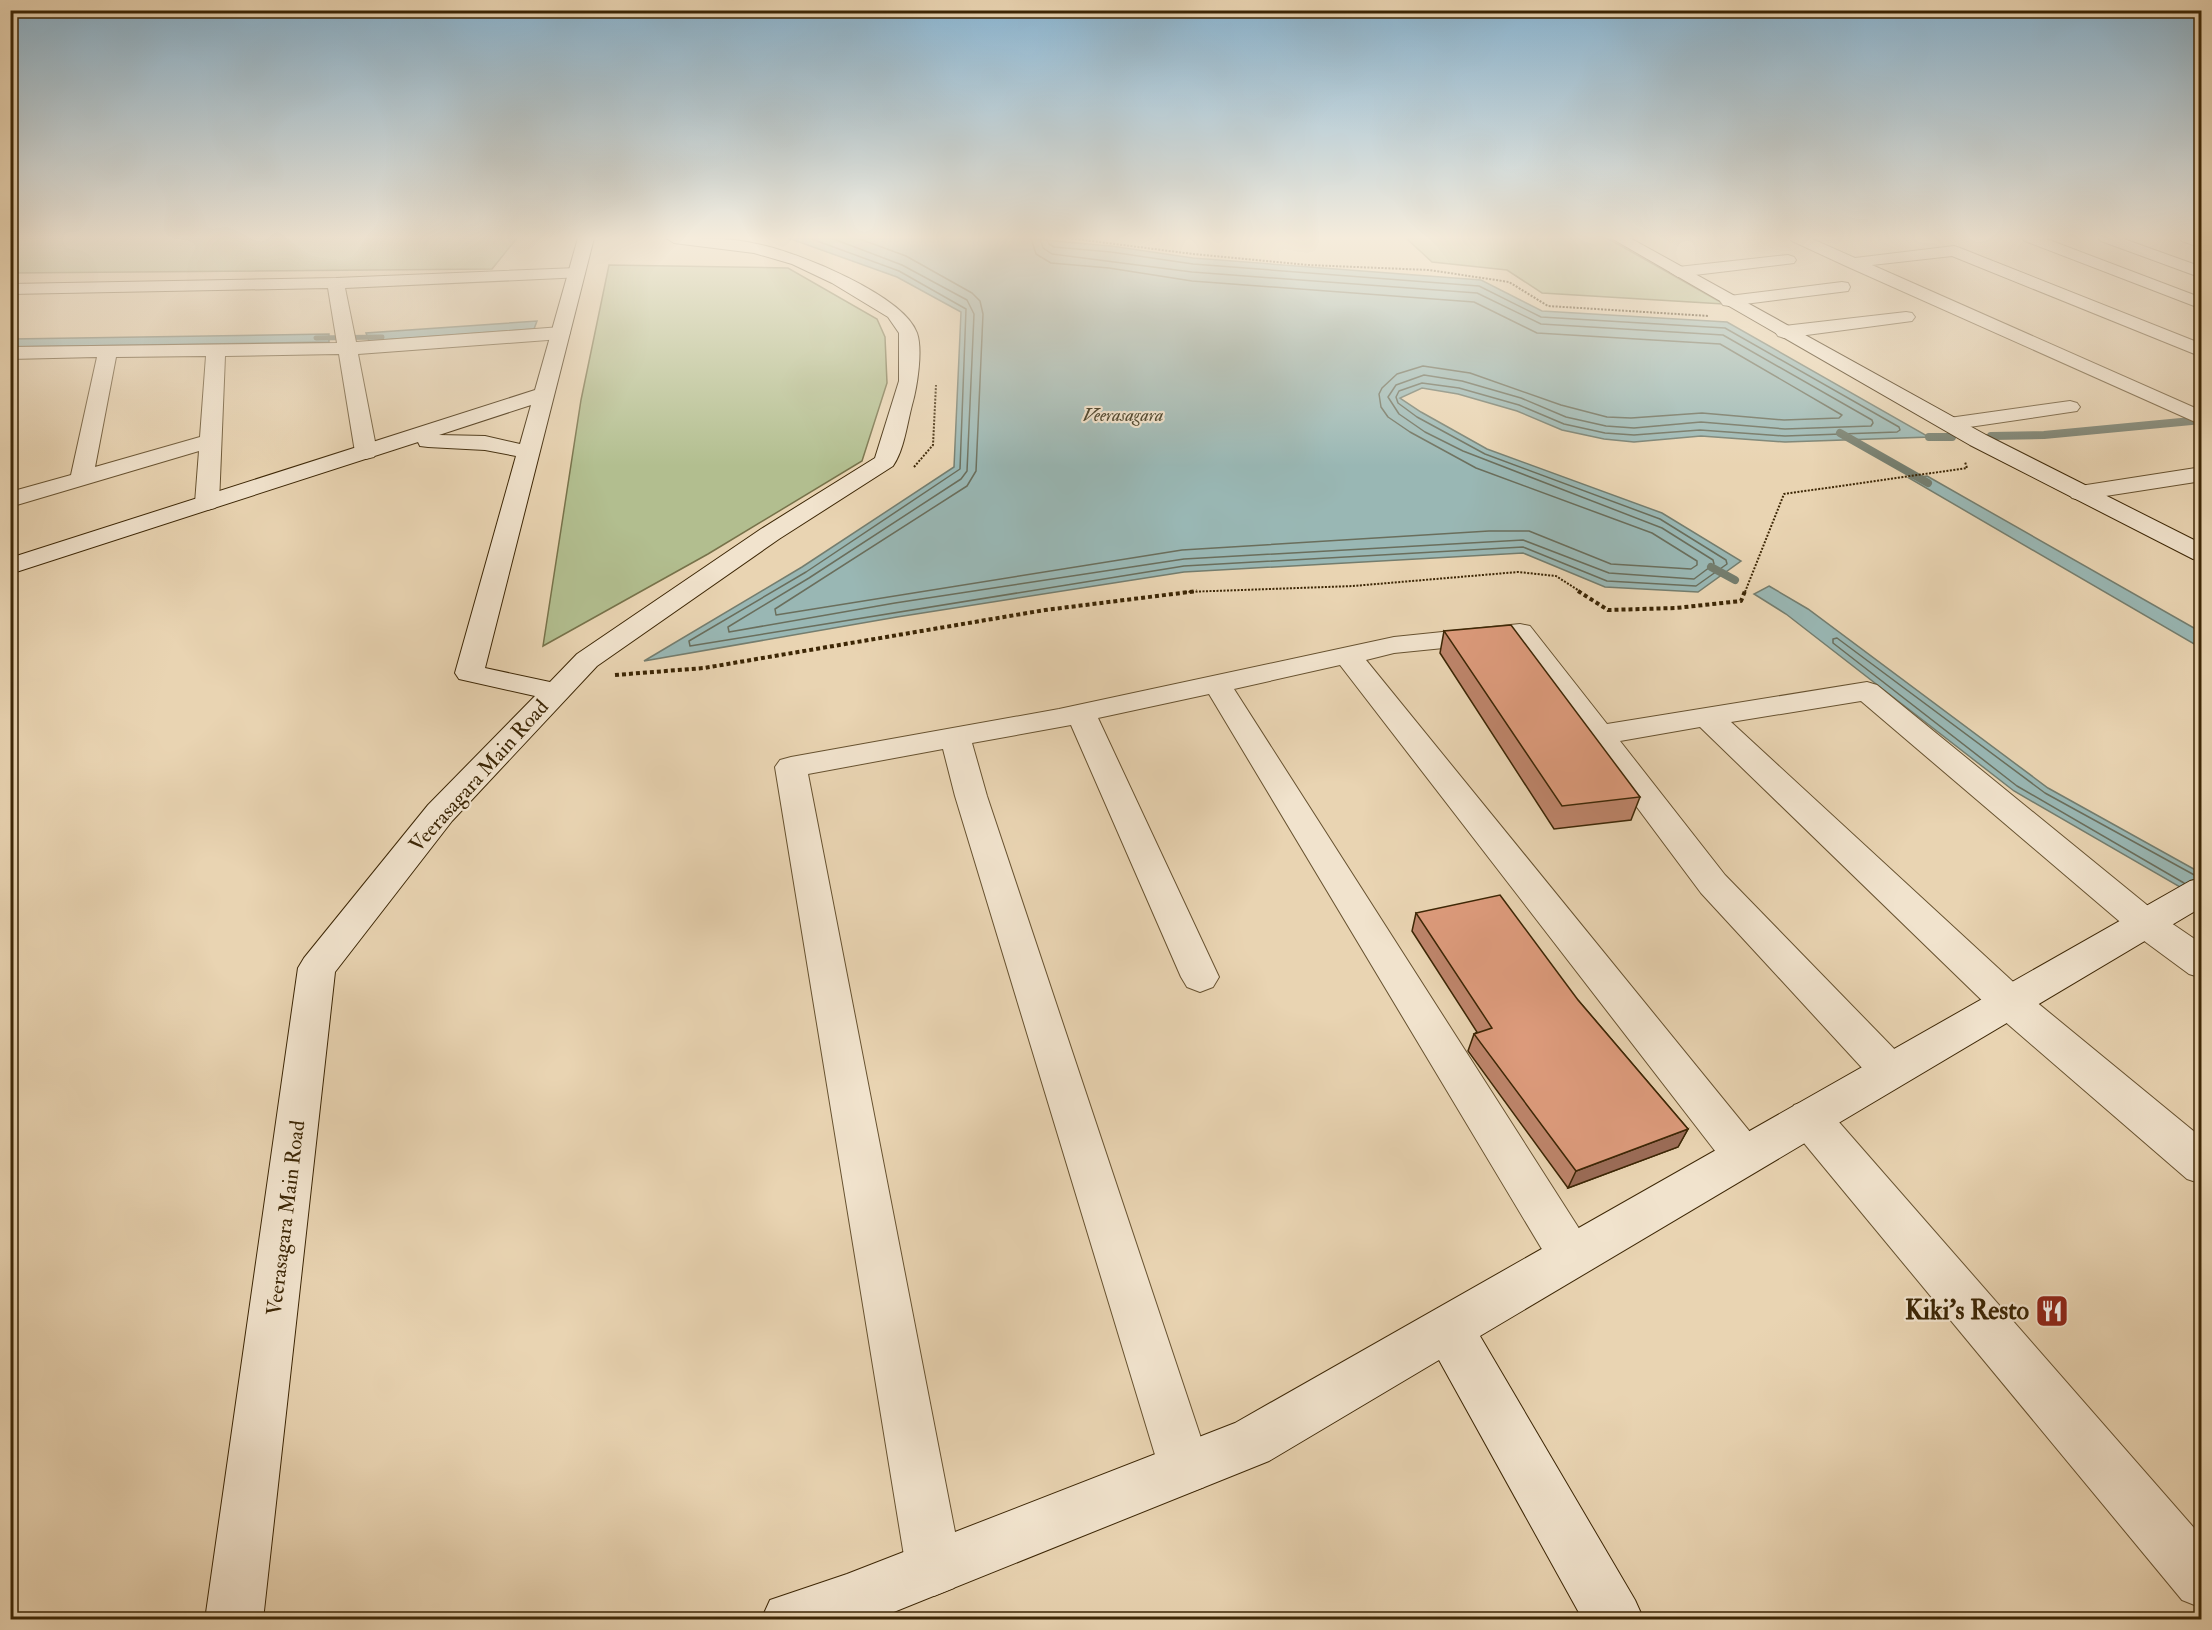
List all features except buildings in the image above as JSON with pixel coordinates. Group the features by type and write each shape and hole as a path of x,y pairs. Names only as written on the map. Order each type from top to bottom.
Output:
{"street":[{"path":"342,314 366,452"},
{"path":"560,687 469,673 566,314"},
{"name":"Veerasagara Main Road","path":"234,1620 317,968 440,813 560,687 597,653 770,534 885,461 909,381 908,333 896,314"},
{"path":"1753,314 1949,424 2202,555"},
{"path":"1966,314 2197,417"},
{"path":"2110,314 2202,351"},
{"path":"1784,332 1906,316"},
{"path":"320,329 346,338"},
{"path":"10,353 216,350 346,338 561,333"},
{"path":"207,503 216,350"},
{"path":"82,478 108,352"},
{"path":"10,566 544,394"},
{"path":"1949,424 2070,408"},
{"path":"10,500 212,440"},
{"path":"390,444 468,441 500,445 528,452"},
{"path":"2080,493 2202,474"},
{"path":"934,1568 791,767 1081,713 1394,645 1520,632 1713,884 1890,1071"},
{"path":"1348,656 1744,1156"},
{"path":"1217,684 1571,1257"},
{"path":"1598,735 1867,691 2145,923 2202,964"},
{"path":"1081,713 1200,977"},
{"path":"1707,717 2009,1002 2202,1165"},
{"path":"955,737 971,796 1185,1468"},
{"path":"789,1620 847,1602 1251,1443 2202,890"},
{"path":"1809,1118 2202,1580"},
{"path":"1448,1328 1615,1620"}],"path":[{"path":"1680,314 1712,316"},
{"path":"909,474 933,445 936,380"},
{"path":"560,687 618,675 704,668 1045,610 1202,590 1353,586 1518,572 1556,576 1608,610 1676,608 1741,601 1784,494 1967,468 1964,460"},
{"path":"618,675 624,665"}],"green space":[{"path":"599,314 868,314 877,319 885,337 887,383 862,461 708,554 543,646 581,400"}],"water":[{"name":"Veerasagara","path":"961,314 1594,314 1727,322 1929,437 1785,442 1701,436 1634,442 1604,439 1562,430 1517,411 1458,394 1422,388 1400,398 1487,449 1662,513 1741,561 1698,592 1605,587 1523,553 1184,572 897,617 644,661 802,567 954,467"},
{"path":"537,321 534,329 369,341 366,333"},
{"path":"329,334 329,342 10,347 11,339"},
{"path":"1927,476 2201,632 2201,648 1909,478"},
{"path":"1769,586 1808,609 2048,788 2201,873 2201,890 2192,894 2014,791 1786,614 1754,594"}],"waterway":[{"path":"316,338 382,337"},
{"path":"1991,436 2044,435 2202,420"},
{"path":"1840,433 1928,483"},
{"path":"1929,437 1952,437"},
{"path":"1711,567 1735,580"}],"place":[{"name":"Kiki's Resto","path":"2052,1311"}]}
